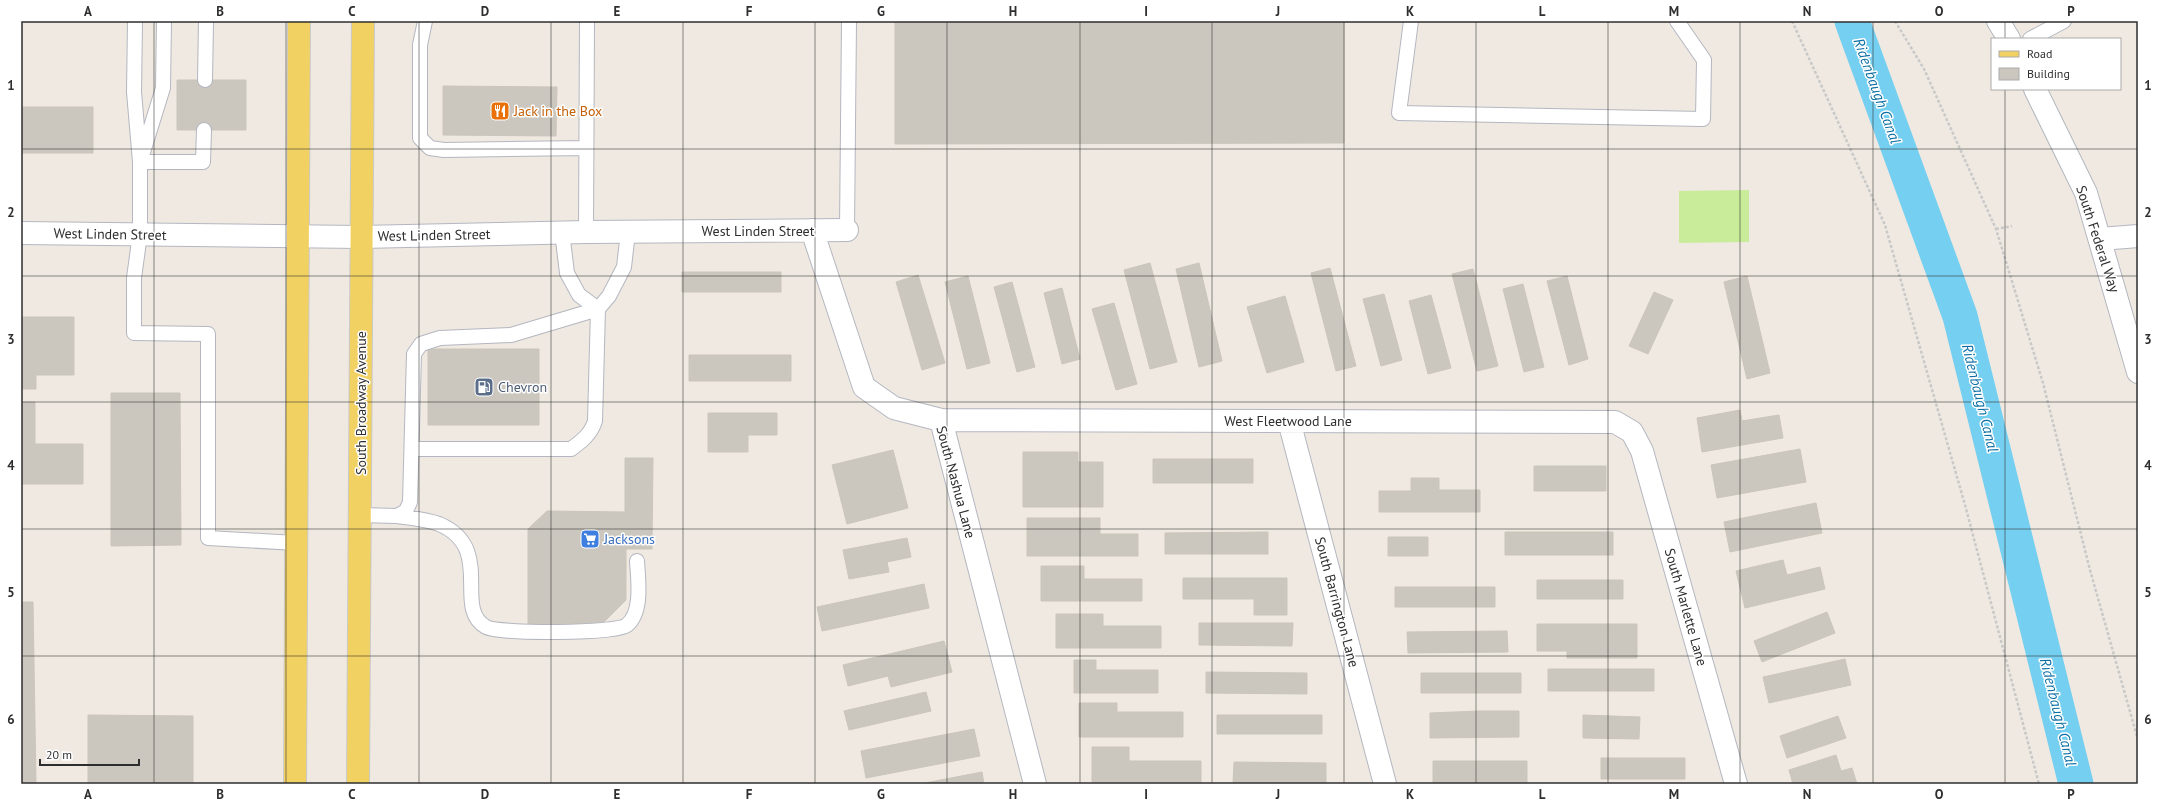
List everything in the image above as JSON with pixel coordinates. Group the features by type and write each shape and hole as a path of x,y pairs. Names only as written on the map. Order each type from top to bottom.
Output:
{"main road":[{"path":"295,784 299,21"},
{"name":"South Broadway Avenue","path":"358,784 363,21"}],"street":[{"path":"1998,21 2008,38"},
{"name":"South Federal Way","path":"2035,90 2086,193 2138,372"},
{"name":"South Nashua Lane","path":"812,230 864,387 894,408 941,420 1036,784"},
{"name":"West Linden Street","path":"21,233 361,237 562,232 847,230"},
{"path":"2100,239 2138,236"},
{"name":"West Fleetwood Lane","path":"941,420 1615,422 1632,432"},
{"name":"South Barrington Lane","path":"1290,420 1385,784"},
{"name":"South Marlette Lane","path":"1632,432 1642,451 1736,784"}],"lane":[{"path":"135,21 134,92 140,162 140,234 134,278 134,333 208,334 208,538 296,543"},
{"path":"140,162 163,88 164,21"},
{"path":"204,80 206,21"},
{"path":"425,21 420,45 420,138 430,148 444,150 586,148"},
{"path":"586,232 587,21"},
{"path":"847,230 849,21"},
{"path":"1411,21 1399,113 1703,119 1704,60 1677,21"},
{"path":"2032,38 2064,21"},
{"path":"140,162 203,162 204,130"},
{"path":"562,232 567,273 579,295 598,309"},
{"path":"397,516 406,512 410,502 414,354 421,344 440,338 511,334 598,309 609,296 624,267 628,232"},
{"path":"412,449 570,449 582,441 592,431 595,420 598,309"},
{"path":"360,515 397,516 438,524 455,534 467,548 471,564 472,606 475,617 486,627 509,630 587,632 608,630 627,625 636,613 638,585 637,561"}],"path":[{"path":"1792,21 1885,225 1965,506 2039,784"},
{"path":"1895,21 1924,69 1996,229 2043,383 2090,570 2138,740"},
{"path":"1996,229 2012,226"}],"green space":[{"path":"1749,190 1749,242 1679,243 1679,191"}],"building":[{"path":"895,21 1344,21 1344,143 895,144"},
{"path":"177,80 246,80 246,130 177,130"},
{"name":"Jack in the Box","path":"443,86 557,87 556,136 443,135"},
{"path":"21,107 93,107 93,153 21,153"},
{"path":"1150,263 1177,362 1150,369 1124,270"},
{"path":"1199,263 1222,361 1199,367 1176,269"},
{"path":"1330,268 1356,366 1336,371 1311,273"},
{"path":"1473,269 1498,366 1477,371 1452,274"},
{"path":"682,272 781,272 781,292 682,292"},
{"path":"918,275 945,363 922,370 896,282"},
{"path":"968,276 990,363 967,369 945,282"},
{"path":"1567,276 1588,359 1569,365 1547,281"},
{"path":"1747,276 1770,373 1747,379 1724,282"},
{"path":"1012,282 1035,367 1017,372 994,287"},
{"path":"1523,284 1544,367 1524,372 1503,289"},
{"path":"1062,288 1080,359 1062,364 1044,293"},
{"path":"1654,292 1673,300 1648,354 1629,346"},
{"path":"1384,294 1402,360 1381,366 1363,299"},
{"path":"1431,295 1451,368 1428,374 1409,301"},
{"path":"1285,296 1304,362 1267,373 1247,307"},
{"path":"1114,303 1137,384 1116,390 1092,309"},
{"path":"21,317 74,317 74,375 36,375 36,389 21,389"},
{"name":"Chevron","path":"428,349 539,349 539,425 428,425"},
{"path":"689,355 791,355 791,381 689,381"},
{"path":"111,393 180,393 181,545 111,546"},
{"path":"21,402 35,402 35,444 83,444 83,484 21,484"},
{"path":"1740,410 1742,421 1779,415 1783,438 1702,452 1697,418"},
{"path":"708,413 777,413 777,435 748,435 748,452 708,452"},
{"path":"1800,449 1806,482 1717,498 1711,465"},
{"path":"893,450 908,508 847,524 832,465"},
{"path":"1023,452 1078,452 1078,462 1103,462 1103,507 1023,507"},
{"name":"Jacksons","path":"625,458 653,458 652,549 626,549 626,600 602,624 528,624 528,529 547,511 625,512"},
{"path":"1153,459 1253,459 1253,483 1153,483"},
{"path":"1534,466 1606,466 1606,491 1534,491"},
{"path":"1411,478 1439,478 1439,490 1480,490 1480,512 1379,512 1379,491 1411,491"},
{"path":"1816,503 1822,533 1730,552 1724,522"},
{"path":"1027,518 1100,518 1100,534 1138,534 1138,556 1027,556"},
{"path":"1268,532 1268,554 1165,554 1165,533"},
{"path":"1505,532 1613,532 1613,555 1505,555"},
{"path":"1388,537 1428,537 1428,556 1388,556"},
{"path":"907,538 911,557 887,562 889,572 849,579 843,550"},
{"path":"1783,560 1787,575 1820,567 1825,589 1745,608 1736,571"},
{"path":"1041,566 1084,566 1084,579 1142,579 1142,601 1041,601"},
{"path":"1183,578 1287,578 1287,615 1254,615 1254,599 1183,599"},
{"path":"1537,580 1623,580 1623,599 1537,599"},
{"path":"924,584 929,608 822,631 817,607"},
{"path":"1395,587 1495,587 1495,607 1395,607"},
{"path":"21,602 33,602 36,783 21,783"},
{"path":"1827,612 1835,633 1762,662 1754,641"},
{"path":"1056,614 1103,614 1103,626 1161,626 1161,648 1056,648"},
{"path":"1199,623 1293,623 1292,646 1199,645"},
{"path":"1537,624 1637,624 1637,658 1567,658 1567,651 1537,651"},
{"path":"1507,631 1508,652 1408,653 1407,632"},
{"path":"944,641 952,672 891,687 888,676 848,686 843,665"},
{"path":"1845,659 1851,685 1769,703 1763,677"},
{"path":"1074,660 1096,660 1096,670 1158,670 1158,693 1074,693"},
{"path":"1548,669 1654,669 1654,691 1548,691"},
{"path":"1206,672 1307,673 1307,694 1206,693"},
{"path":"1421,673 1521,673 1521,693 1421,693"},
{"path":"926,692 931,711 849,730 844,711"},
{"path":"1079,703 1117,703 1117,712 1183,712 1183,737 1079,737"},
{"path":"1519,711 1519,737 1430,738 1430,713"},
{"path":"88,715 193,716 193,784 88,784"},
{"path":"1217,715 1322,715 1322,734 1217,734"},
{"path":"1583,715 1640,717 1639,739 1583,738"},
{"path":"1838,716 1846,738 1787,758 1780,736"},
{"path":"974,729 980,756 866,778 861,751"},
{"path":"1092,747 1129,747 1129,761 1201,761 1201,782 1092,782"},
{"path":"1836,755 1841,771 1852,768 1857,784 1793,784 1789,770"},
{"path":"1601,758 1685,758 1685,779 1601,779"},
{"path":"1433,761 1527,761 1527,783 1433,783"},
{"path":"1234,762 1326,763 1326,784 1233,783"},
{"path":"982,772 984,784 920,784"}],"waterway":[{"name":"Ridenbaugh Canal","path":"1852,21 1960,316 2076,784"}],"place":[{"name":"Jack in the Box","path":"500,111"},
{"name":"Chevron","path":"484,387"},
{"name":"Jacksons","path":"590,539"}]}
